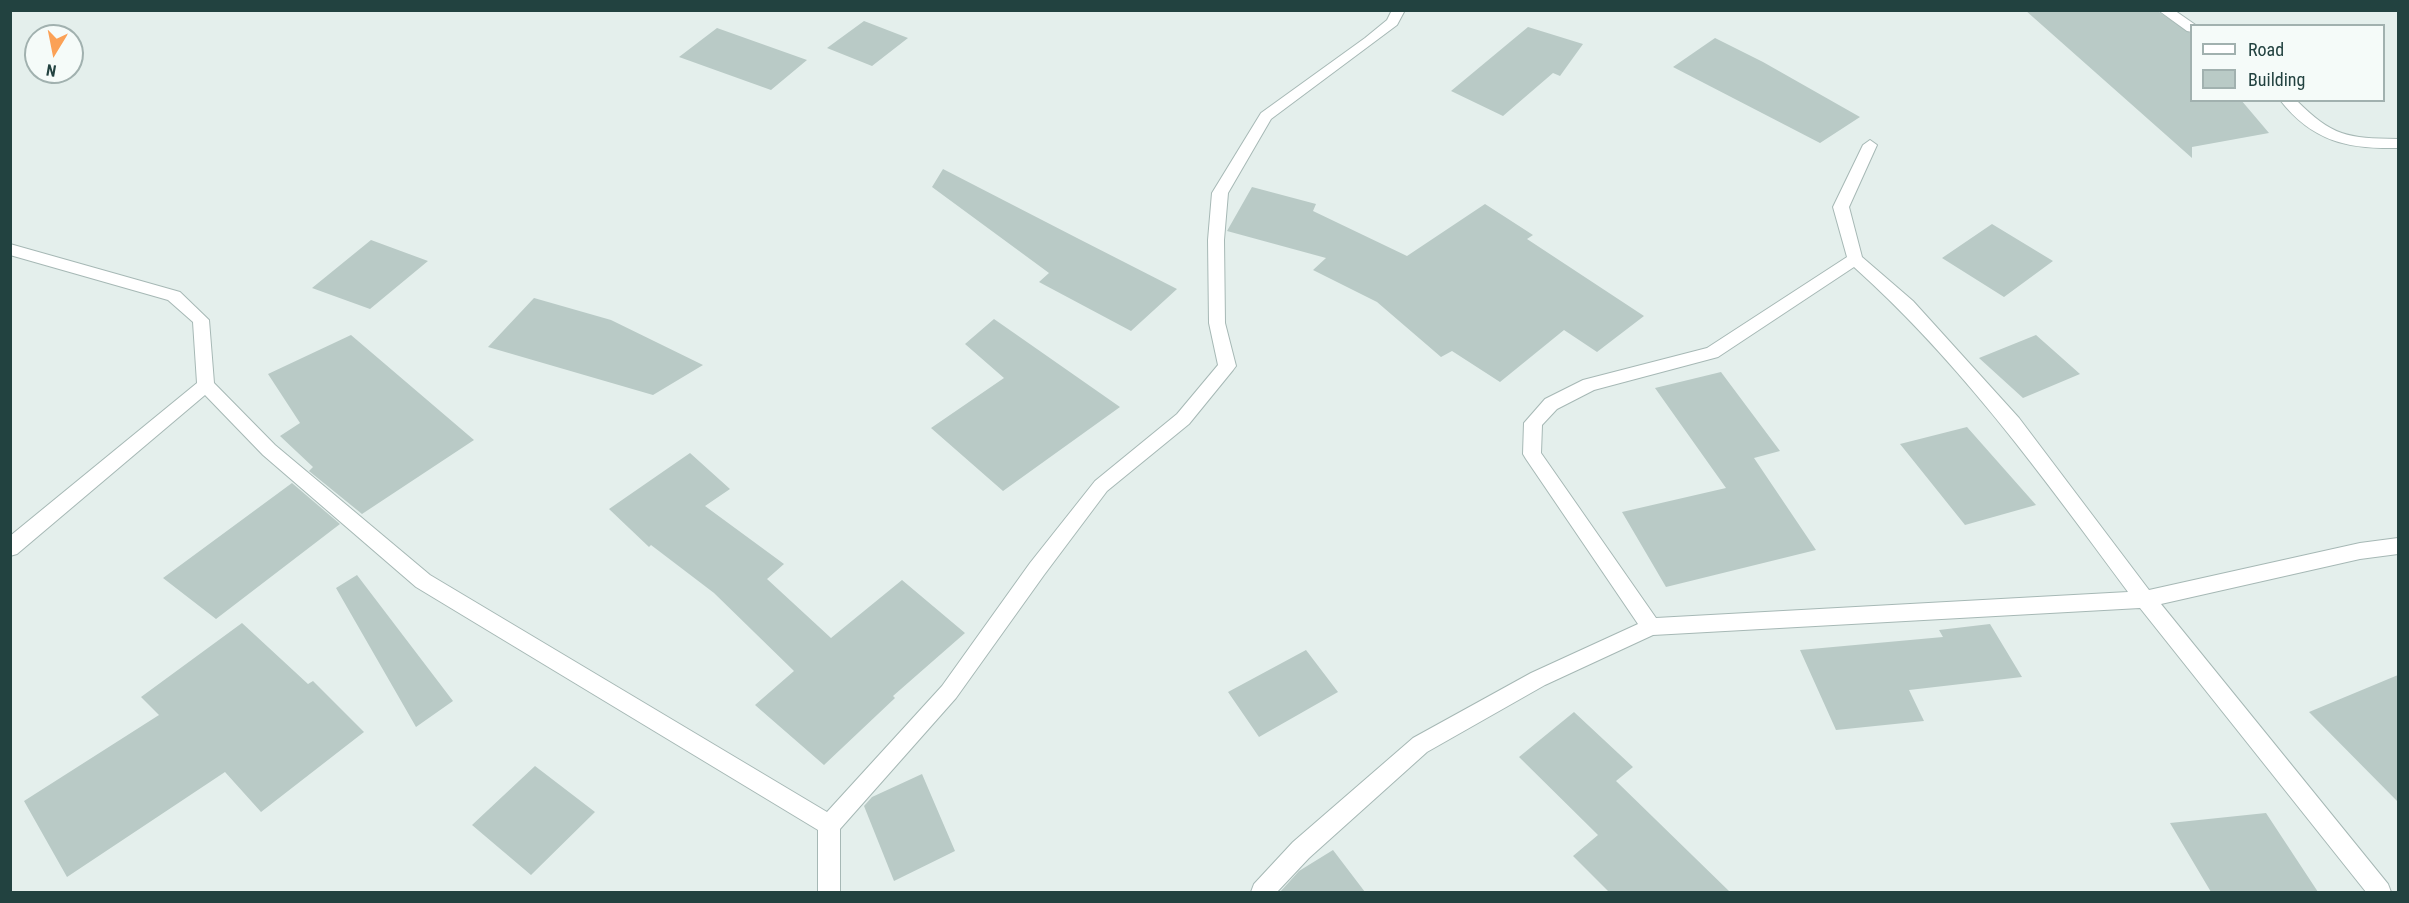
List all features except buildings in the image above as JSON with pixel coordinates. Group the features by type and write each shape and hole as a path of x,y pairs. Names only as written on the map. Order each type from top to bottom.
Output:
{"street":[{"path":"829,892 829,825 949,692 1037,569 1101,486 1183,419 1227,366 1217,323 1216,240 1220,193 1266,116 1370,41 1392,22 1399,10"},
{"path":"2164,10 2190,27"},
{"path":"2289,102 2317,130 2333,138 2353,143 2398,144"},
{"path":"1870,145 1841,207 1855,260 1907,305 2013,423 2145,599 2380,892"},
{"path":"10,249 174,296 201,320 206,386 269,450 423,581 829,825"},
{"path":"1651,627 1532,454 1533,423 1551,404 1589,385 1712,353 1855,260"},
{"path":"10,548 206,386"},
{"path":"1262,892 1301,850 1420,745 1538,679 1651,627 2145,599 2360,551 2398,546"}]}
